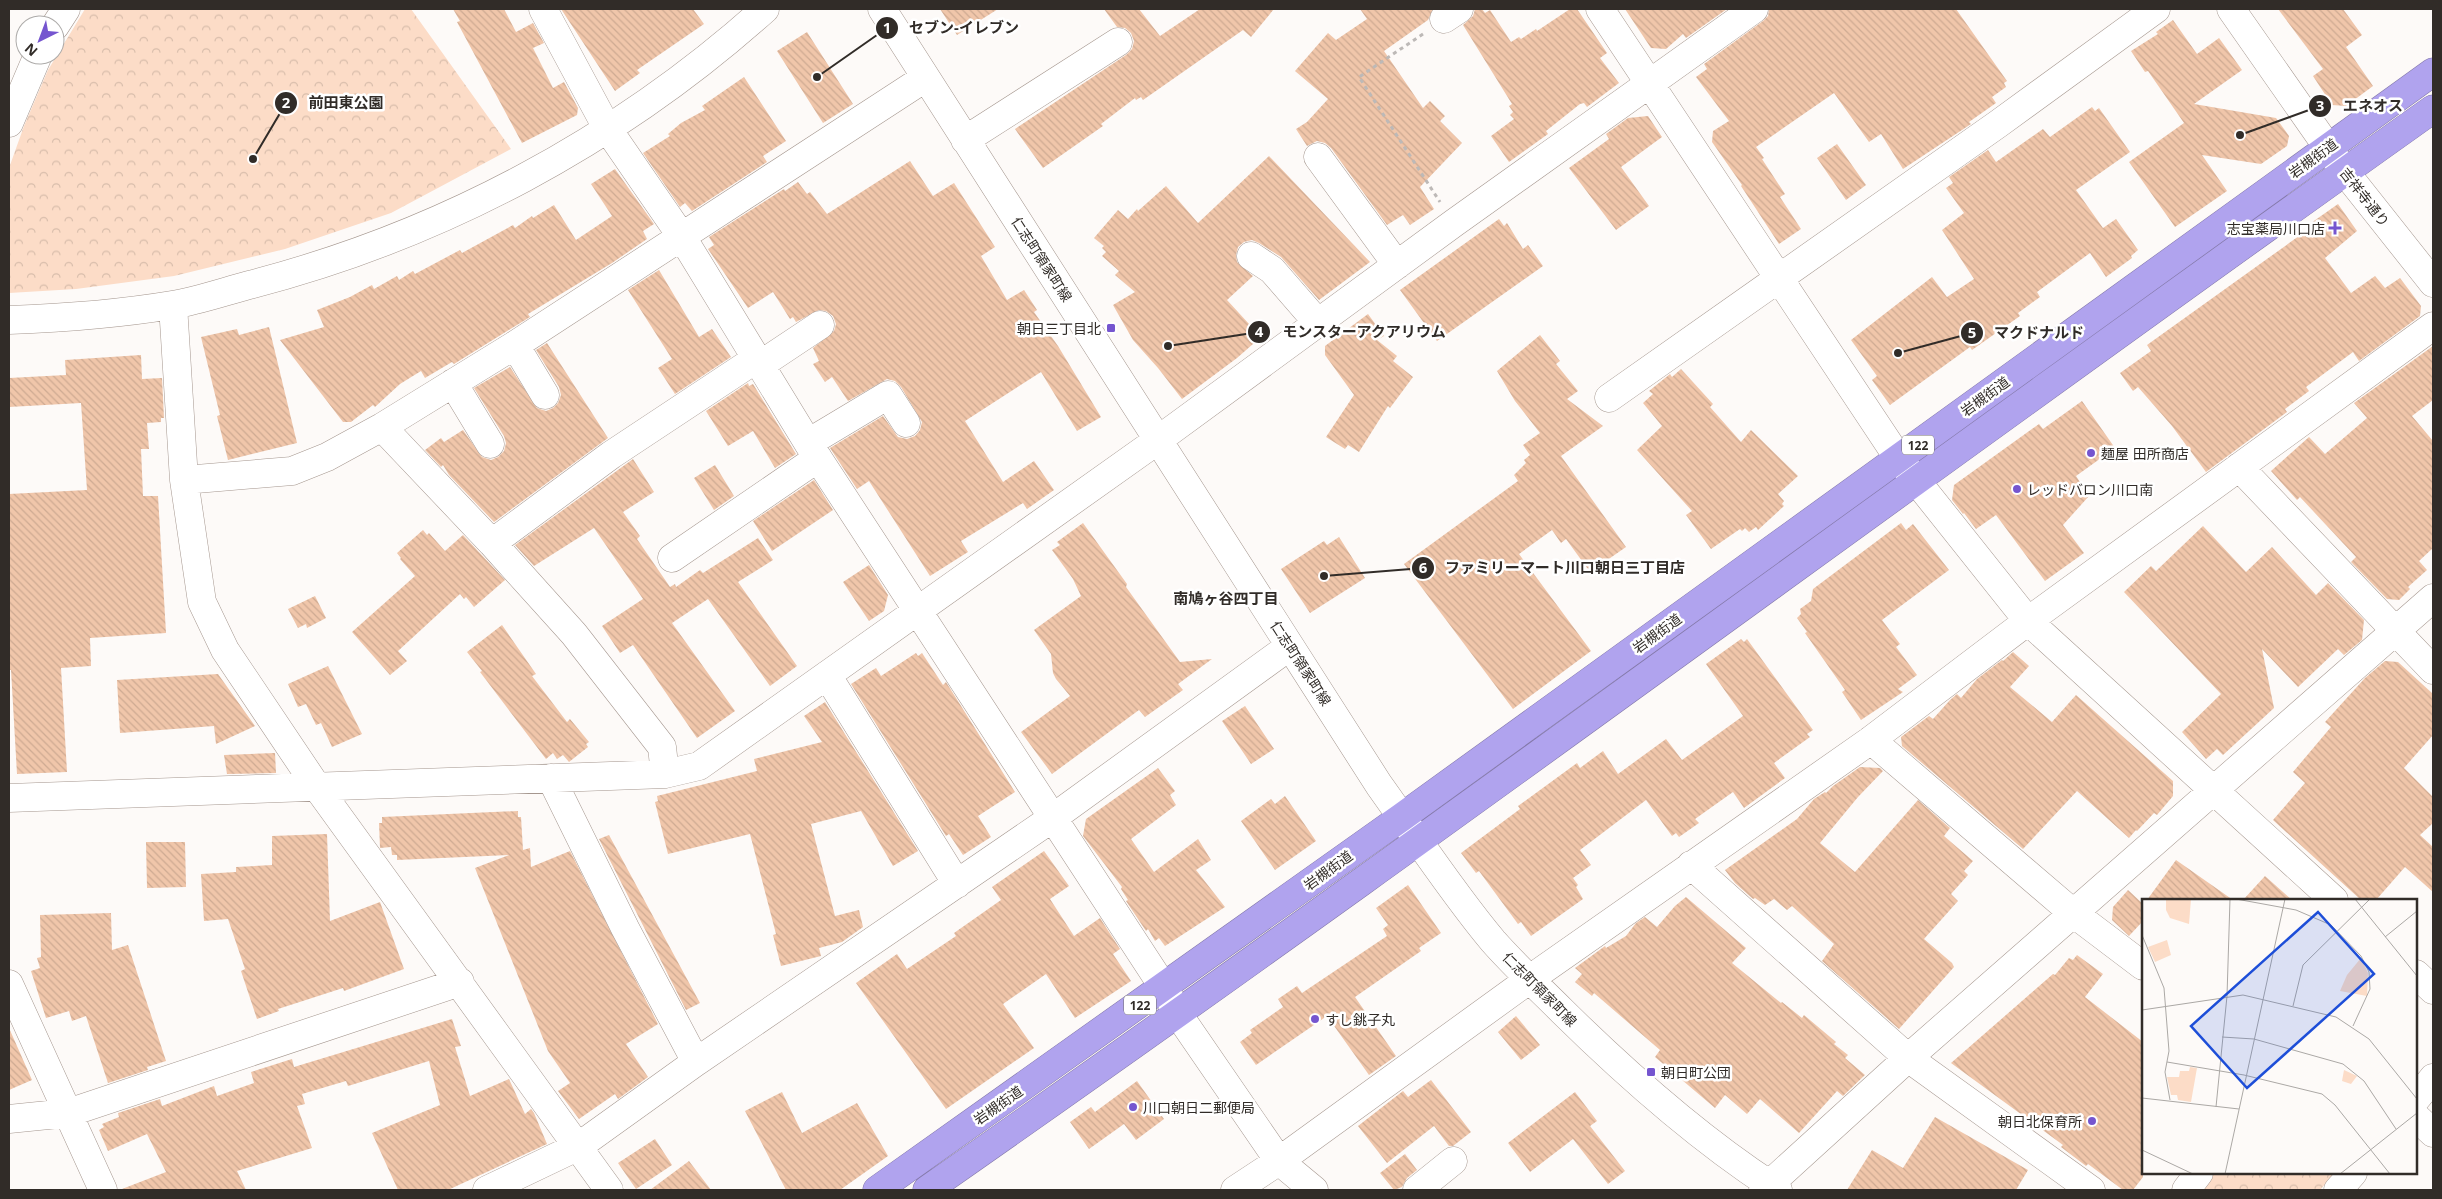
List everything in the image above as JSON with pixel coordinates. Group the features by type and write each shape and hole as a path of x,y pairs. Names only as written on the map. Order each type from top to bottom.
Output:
{"highway":[{"name":"岩槻街道","path":"877,1190 1164,988 1402,817 2433,72"},
{"name":"岩槻街道","path":"927,1190 1419,842 1820,548 1917,482 2159,303 2433,109"}],"street":[{"path":"543,9 607,128 682,237 813,450 1054,817 1164,988 1178,1014 1279,1161 1314,1190"},
{"path":"9,320 67,318 173,305 295,272 359,252 429,225 489,197 668,90 725,45 765,9"},
{"name":"仁志町領家町線","path":"882,9 1290,646 1402,817 1462,901 1494,942 1530,979 1644,1087 1711,1143 1770,1188"},
{"path":"1600,9 1899,459 2028,621 2333,899"},
{"path":"9,798 665,774 699,766 1158,440 1454,223 1754,9"},
{"path":"1609,398 1779,279 2156,9"},
{"name":"吉祥寺通り","path":"2231,9 2345,172 2433,283"},
{"path":"965,140 1118,42"},
{"path":"9,123 34,65"},
{"path":"184,480 292,470 327,457 382,427 515,345 925,78"},
{"path":"1318,157 1397,265"},
{"path":"1251,256 1272,270 1318,323"},
{"path":"173,305 184,480 202,602 225,650 317,787 579,1146 609,1190"},
{"path":"492,543 611,455 820,325"},
{"path":"1235,1190 1279,1161 1691,865 1871,740 2028,621 2433,326"},
{"path":"515,345 545,395"},
{"path":"452,383 490,444"},
{"path":"672,558 813,450 888,396 906,423"},
{"path":"382,427 492,543 574,634 662,747 665,774"},
{"path":"2239,467 2433,670"},
{"path":"1770,1188 1908,1058 2433,598"},
{"path":"486,1190 579,1146 696,1062 1054,817 1290,646"},
{"path":"827,675 957,884"},
{"path":"1871,740 2073,913 2142,965"},
{"path":"551,778 625,928 696,1062"},
{"path":"1691,865 1908,1058 2091,1190"},
{"path":"2417,975 2433,990"},
{"path":"9,1120 68,1113 460,982"},
{"path":"9,984 103,1190"},
{"path":"2417,1098 2433,1078"},
{"path":"2417,1118 2433,1133"},
{"path":"1417,1190 1453,1161"},
{"path":"2186,1190 2198,1174"},
{"path":"2338,1190 2352,1174"}],"path":[{"path":"1452,14 1359,77 1454,223"}],"green space":[{"path":"85,9 411,9 511,149 391,213 285,249 174,276 76,289 9,293 9,168 24,126 48,70 51,65 65,65 65,42"},
{"path":"2209,1174 2334,1174 2320,1190 2197,1190"}],"building":[{"path":"453,9 504,9 516,32 533,23 544,43 533,48 553,88 564,82 578,108 577,115 522,143 457,22 460,21"},
{"path":"561,9 693,9 704,24 637,70 640,73 615,91"},
{"path":"940,9 998,9 957,35"},
{"path":"1104,9 1139,9 1160,36 1200,9 1274,9 1251,37 1243,30 1143,100 1141,97 1136,100 1135,98 1101,124 1103,126 1043,168 1015,129 1126,55 1132,49 1134,41 1131,33 1125,28 1117,27"},
{"path":"1360,9 1433,9 1428,20 1384,51 1423,108 1430,101 1445,116 1440,121 1462,143 1420,187 1434,209 1410,225 1403,215 1387,225 1331,148 1325,143 1317,141 1307,146 1296,129 1307,122 1328,99 1295,71 1328,33 1336,40 1367,19"},
{"path":"1475,9 1482,9 1485,13 1490,10 1511,42 1519,37 1521,39 1536,29 1537,31 1570,9 1577,9 1607,53 1600,58 1619,83 1587,107 1584,103 1580,104 1546,131 1548,134 1509,162 1491,136 1514,119 1510,115 1513,112 1509,106 1512,104 1463,25 1473,16"},
{"path":"1625,9 1727,9 1686,38 1683,34 1666,49 1651,48"},
{"path":"1769,9 1956,9 2007,81 2004,83 2006,87 1992,97 1996,103 1969,122 1971,124 1903,169 1881,134 1869,142 1834,93 1756,147 1785,194 1780,197 1801,229 1779,244 1712,142 1713,131 1729,121 1696,77 1707,69 1704,64 1763,21 1768,16"},
{"path":"2278,9 2343,9 2362,35 2346,47 2373,86 2346,106 2332,105 2313,76 2323,69"},
{"path":"2173,20 2197,54 2219,38 2242,70 2194,104 2276,118 2289,136 2287,146 2261,164 2202,155 2227,191 2175,227 2129,162 2184,123 2148,71 2145,72 2131,51 2158,34 2156,32"},
{"path":"807,32 853,104 823,123 777,51"},
{"path":"744,77 786,141 763,156 767,162 692,211 685,203 680,207 643,153 670,136 668,134 681,123 705,110 702,106"},
{"path":"2092,107 2095,111 2099,108 2130,152 2076,190 2103,228 2116,219 2138,250 2131,256 2132,258 2106,277 2090,253 2037,292 2040,297 2018,313 2020,316 1972,350 1970,347 1890,405 1872,380 1877,376 1851,340 1932,277 1947,297 1974,279 1942,230 1964,213 1946,188 1953,183 1949,177 1988,150 1996,162 2043,129 2050,137"},
{"path":"1648,116 1662,137 1621,167 1649,206 1616,230 1569,168 1609,139 1606,134 1628,118"},
{"path":"1837,144 1866,185 1846,200 1817,158"},
{"path":"1269,156 1370,262 1319,300 1281,257 1252,240 1244,242 1238,247 1237,262 1253,276 1227,300 1261,337 1237,358 1182,399 1133,340 1113,305 1135,292 1115,275 1119,271 1102,256 1106,252 1102,248 1104,246 1094,238 1118,210 1128,219 1137,209 1138,211 1166,186 1198,223"},
{"path":"910,161 933,196 954,183 995,247 981,256 1007,300 1024,290 1037,310 1034,312 1058,346 1101,417 1077,431 1041,372 965,421 1003,482 1034,461 1054,490 1027,509 1023,503 961,541 968,552 930,576 869,481 857,489 830,448 883,416 898,437 907,439 915,436 920,430 922,422 901,387 895,381 887,379 848,401 832,377 825,382 813,364 819,361 813,348 834,331 836,324 833,316 826,311 819,310 796,322 793,317 790,319 773,292 748,308 708,249 714,245 709,237 798,182 807,194 810,192 827,214"},
{"path":"615,169 654,224 643,231 647,239 612,263 528,314 530,317 454,364 452,362 425,378 421,371 400,384 375,407 373,405 351,422 343,422 280,340 324,327 317,310 350,297 372,285 374,289 397,276 399,280 413,271 415,274 460,250 462,253 513,225 515,228 532,216 533,218 554,205 576,240 612,216 591,184"},
{"path":"2338,204 2357,231 2325,258 2351,293 2375,276 2385,288 2400,278 2421,306 2420,316 2359,361 2353,352 2306,387 2309,391 2285,409 2287,412 2206,472 2172,426 2138,387 2133,391 2120,373 2151,351 2147,345 2313,226 2311,223"},
{"path":"1499,219 1504,226 1507,223 1523,249 1528,245 1543,266 1437,341 1400,290"},
{"path":"659,270 699,337 712,329 731,357 675,394 658,368 672,359 628,290"},
{"path":"1368,314 1384,336 1377,340 1397,356 1393,361 1413,377 1390,408 1388,406 1359,452 1348,445 1345,449 1326,437 1354,395 1325,355 1325,346"},
{"path":"269,327 297,443 228,460 217,416 220,415 201,337 237,329 239,335"},
{"path":"1540,335 1560,361 1556,364 1578,391 1567,399 1603,426 1561,456 1626,547 1590,572 1566,539 1561,543 1552,530 1519,554 1591,651 1513,709 1404,564 1518,481 1514,475 1526,463 1524,460 1530,455 1523,445 1540,433 1515,401 1497,371"},
{"path":"547,343 608,438 494,522 449,475 443,465 441,467 425,450 441,438 444,442 463,430 482,457 491,460 498,457 504,451 506,443 504,436 474,388 510,367 537,408 546,411 553,408 558,403 561,395 559,387 536,350"},
{"path":"2433,346 2433,400 2412,416 2433,441 2433,548 2419,561 2427,570 2408,587 2410,589 2399,600 2387,599 2351,562 2356,557 2300,497 2297,500 2271,471 2309,437 2325,454 2367,418 2354,403"},
{"path":"141,355 142,379 162,378 164,418 161,418 161,422 147,423 149,449 141,449 143,496 158,496 166,633 90,638 91,666 61,668 67,772 17,774 11,670 9,670 9,494 87,490 81,403 9,407 9,378 66,375 65,360"},
{"path":"1681,369 1713,404 1710,407 1741,442 1751,430 1798,476 1778,494 1784,501 1782,504 1784,506 1758,530 1756,527 1749,532 1745,528 1742,531 1740,529 1711,549 1686,515 1692,511 1637,450 1662,426 1643,403 1653,394 1649,391 1670,374 1672,377"},
{"path":"748,383 749,386 753,384 796,454 775,468 753,431 728,446 706,411"},
{"path":"2082,401 2115,448 2076,476 2089,496 2063,525 2084,553 2045,581 1996,515 1976,529 1952,500 1954,485 2039,424 2043,429"},
{"path":"633,459 654,492 623,512 640,536 637,539 670,587 675,584 676,587 700,570 703,573 758,538 773,560 738,582 797,666 770,686 708,599 672,623 735,711 697,738 633,645 620,653 602,626 643,599 594,528 534,566 515,545"},
{"path":"715,465 734,496 714,510 694,478"},
{"path":"814,480 833,510 772,551 753,521"},
{"path":"1083,523 1180,662 1212,659 1178,684 1183,690 1145,717 1139,710 1052,774 1021,732 1070,696 1056,679 1053,673 1051,654 1034,630 1081,596 1073,579 1052,550 1060,545 1057,542"},
{"path":"1901,523 1906,530 1913,524 1949,570 1882,620 1900,644 1896,647 1917,675 1898,689 1903,692 1861,720 1842,692 1845,690 1805,633 1807,632 1797,618 1801,614 1800,609 1811,601 1813,589"},
{"path":"2203,526 2246,572 2272,547 2316,595 2328,583 2364,620 2362,640 2344,655 2338,649 2298,687 2262,649 2274,708 2223,755 2217,749 2206,759 2182,732 2221,694 2124,592 2151,566 2156,571"},
{"path":"423,530 427,535 429,533 445,551 463,535 505,580 474,607 466,597 464,599 460,594 398,651 407,661 390,675 352,632 415,576 397,553"},
{"path":"1339,537 1365,578 1310,613 1281,569 1324,541 1327,545"},
{"path":"869,565 888,595 884,611 869,621 843,582"},
{"path":"315,596 326,618 307,628 306,624 298,628 288,609"},
{"path":"502,625 536,674 532,676 567,722 570,719 589,742 586,744 588,747 569,762 563,755 557,759 553,753 546,759 467,652"},
{"path":"1741,639 1744,642 1747,639 1813,730 1807,734 1810,737 1774,763 1785,778 1744,808 1733,792 1695,819 1699,823 1679,837 1676,833 1672,836 1646,800 1580,850 1591,865 1573,878 1578,885 1576,887 1583,899 1531,936 1521,922 1518,924 1479,871 1476,873 1461,853 1520,809 1518,806 1577,763 1580,768 1603,751 1618,774 1666,739 1682,760 1743,716 1706,664"},
{"path":"2013,652 2029,666 2010,687 2052,722 2076,695 2173,781 2173,796 2157,815 2154,813 2129,838 2077,791 2023,849 1902,746 1901,737 1929,716 1933,719 1957,694 1961,698 1977,679"},
{"path":"916,653 918,656 922,653 943,685 946,682 1015,792 978,816 991,837 963,855 949,834 946,836 851,684 876,668 881,676"},
{"path":"2385,661 2398,662 2433,694 2433,735 2404,768 2433,797 2433,823 2420,835 2433,847 2433,892 2405,867 2377,899 2360,899 2273,820 2305,783 2293,772 2331,727 2325,722 2365,678"},
{"path":"328,666 362,734 332,747 321,723 316,725 306,704 298,707 288,684"},
{"path":"218,674 255,726 216,744 214,726 120,733 117,680"},
{"path":"825,702 918,851 893,866 861,811 811,824 835,916 859,910 863,927 842,942 819,948 821,956 781,966 773,935 776,934 750,834 668,854 655,802 658,801 657,796 757,771 754,759 822,742 804,716"},
{"path":"1245,706 1274,749 1251,764 1222,721"},
{"path":"275,753 276,773 227,774 224,755"},
{"path":"1860,767 1880,768 1883,771 1858,797 1820,843 1855,872 1918,800 1950,828 1944,836 1973,861 1964,871 1968,875 1951,894 1958,901 1924,939 1952,963 1954,967 1899,1029 1822,961 1834,944 1792,906 1787,910 1774,899 1765,905 1755,898 1753,899 1735,883 1725,870 1797,819 1814,799 1826,793"},
{"path":"1158,768 1175,791 1170,795 1176,805 1131,839 1154,872 1198,839 1211,860 1196,870 1225,907 1165,946 1159,938 1155,941 1148,929 1146,931 1126,901 1128,900 1121,889 1122,887 1083,836 1086,819"},
{"path":"1285,796 1316,841 1275,870 1241,821 1271,799 1275,804"},
{"path":"518,811 518,817 521,817 523,850 530,848 531,867 570,851 658,1024 626,1044 648,1077 618,1099 615,1094 579,1119 558,1091 570,1083 548,1051 475,868 509,855 397,860 397,855 392,855 391,847 380,848 379,823 382,823 382,817"},
{"path":"327,834 330,921 380,902 404,969 344,991 343,988 278,1009 279,1011 257,1019 241,971 245,969 228,919 204,921 201,874 236,872 236,867 272,865 272,836"},
{"path":"609,835 700,1003 686,1010 599,839"},
{"path":"146,842 185,842 186,887 147,888"},
{"path":"1044,851 1069,886 1050,899 1074,936 1100,918 1120,949 1113,954 1131,981 1075,1018 1046,974 1003,1004 1034,1048 946,1109 856,983 897,954 907,969 956,936 954,933 1001,900 992,887"},
{"path":"2176,860 2232,899 2148,899"},
{"path":"2265,876 2291,899 2244,899"},
{"path":"1408,885 1441,933 1419,948 1421,951 1355,997 1396,1056 1369,1075 1327,1016 1256,1065 1240,1042 1252,1033 1250,1030 1283,1007 1278,999 1297,986 1302,993 1387,936 1383,929 1388,925 1376,908"},
{"path":"2128,890 2142,903 2142,922 2129,936 2112,920 2113,907"},
{"path":"1686,897 1746,948 1732,963 1781,1003 1802,1018 1804,1015 1836,1042 1834,1044 1848,1055 1845,1058 1865,1075 1843,1096 1837,1091 1799,1133 1760,1099 1747,1114 1725,1095 1715,1108 1655,1057 1660,1050 1594,993 1592,996 1575,982 1582,974 1575,968 1605,946 1606,948 1626,936 1636,923 1645,917 1657,927 1675,906"},
{"path":"111,913 112,950 128,945 166,1061 147,1067 148,1070 108,1083 86,1016 72,1021 69,1011 46,1018 31,971 40,968 37,958 41,957 40,915"},
{"path":"2077,955 2103,974 2085,997 2142,1041 2143,1177 2133,1190 2123,1190 2088,1164 2086,1166 2061,1147 2063,1145 1951,1063 2053,974 2055,975 2069,958 2073,960"},
{"path":"1516,1016 1540,1045 1521,1060 1498,1032"},
{"path":"452,1019 461,1046 455,1047 470,1096 509,1079 525,1114 531,1109 534,1113 547,1144 448,1190 398,1190 372,1133 440,1105 429,1061 348,1086 346,1081 302,1094 305,1104 297,1106 312,1148 237,1171 246,1190 122,1190 166,1172 147,1134 108,1151 99,1130 104,1127 102,1124 119,1117 118,1113 160,1099 162,1106 214,1086 217,1096 254,1083 251,1072 292,1059 294,1067"},
{"path":"9,1028 32,1080 9,1090"},
{"path":"1431,1080 1471,1132 1453,1146 1449,1146 1434,1126 1387,1163 1358,1126 1403,1091 1408,1097"},
{"path":"1137,1081 1164,1119 1136,1140 1124,1124 1089,1149 1070,1122 1091,1107 1095,1112"},
{"path":"782,1092 802,1133 857,1103 888,1156 840,1190 786,1190 745,1111"},
{"path":"1575,1092 1597,1121 1590,1126 1625,1171 1608,1184 1573,1139 1530,1172 1508,1143"},
{"path":"1935,1117 2028,1170 2016,1190 1847,1190 1872,1150 1903,1168"},
{"path":"655,1139 672,1165 636,1189 618,1163"},
{"path":"1405,1154 1417,1170 1407,1178 1402,1187 1394,1190 1380,1173"},
{"path":"689,1161 711,1190 650,1190"}],"place":[{"name":"セブン-イレブン","path":"817,77"},
{"name":"エネオス","path":"2240,135"},
{"name":"前田東公園","path":"253,159"},
{"name":"志宝薬局川口店","path":"2335,228"},
{"name":"朝日三丁目北","path":"1111,328"},
{"name":"モンスターアクアリウム","path":"1168,346"},
{"name":"マクドナルド","path":"1898,353"},
{"name":"麺屋 田所商店","path":"2091,453"},
{"name":"レッドバロン川口南","path":"2017,489"},
{"name":"ファミリーマート川口朝日三丁目店","path":"1324,576"},
{"name":"すし銚子丸","path":"1315,1019"},
{"name":"朝日町公団","path":"1651,1072"},
{"name":"川口朝日二郵便局","path":"1133,1107"},
{"name":"朝日北保育所","path":"2092,1121"}],"district":[{"name":"南鳩ヶ谷四丁目","path":"1226,598"}]}
